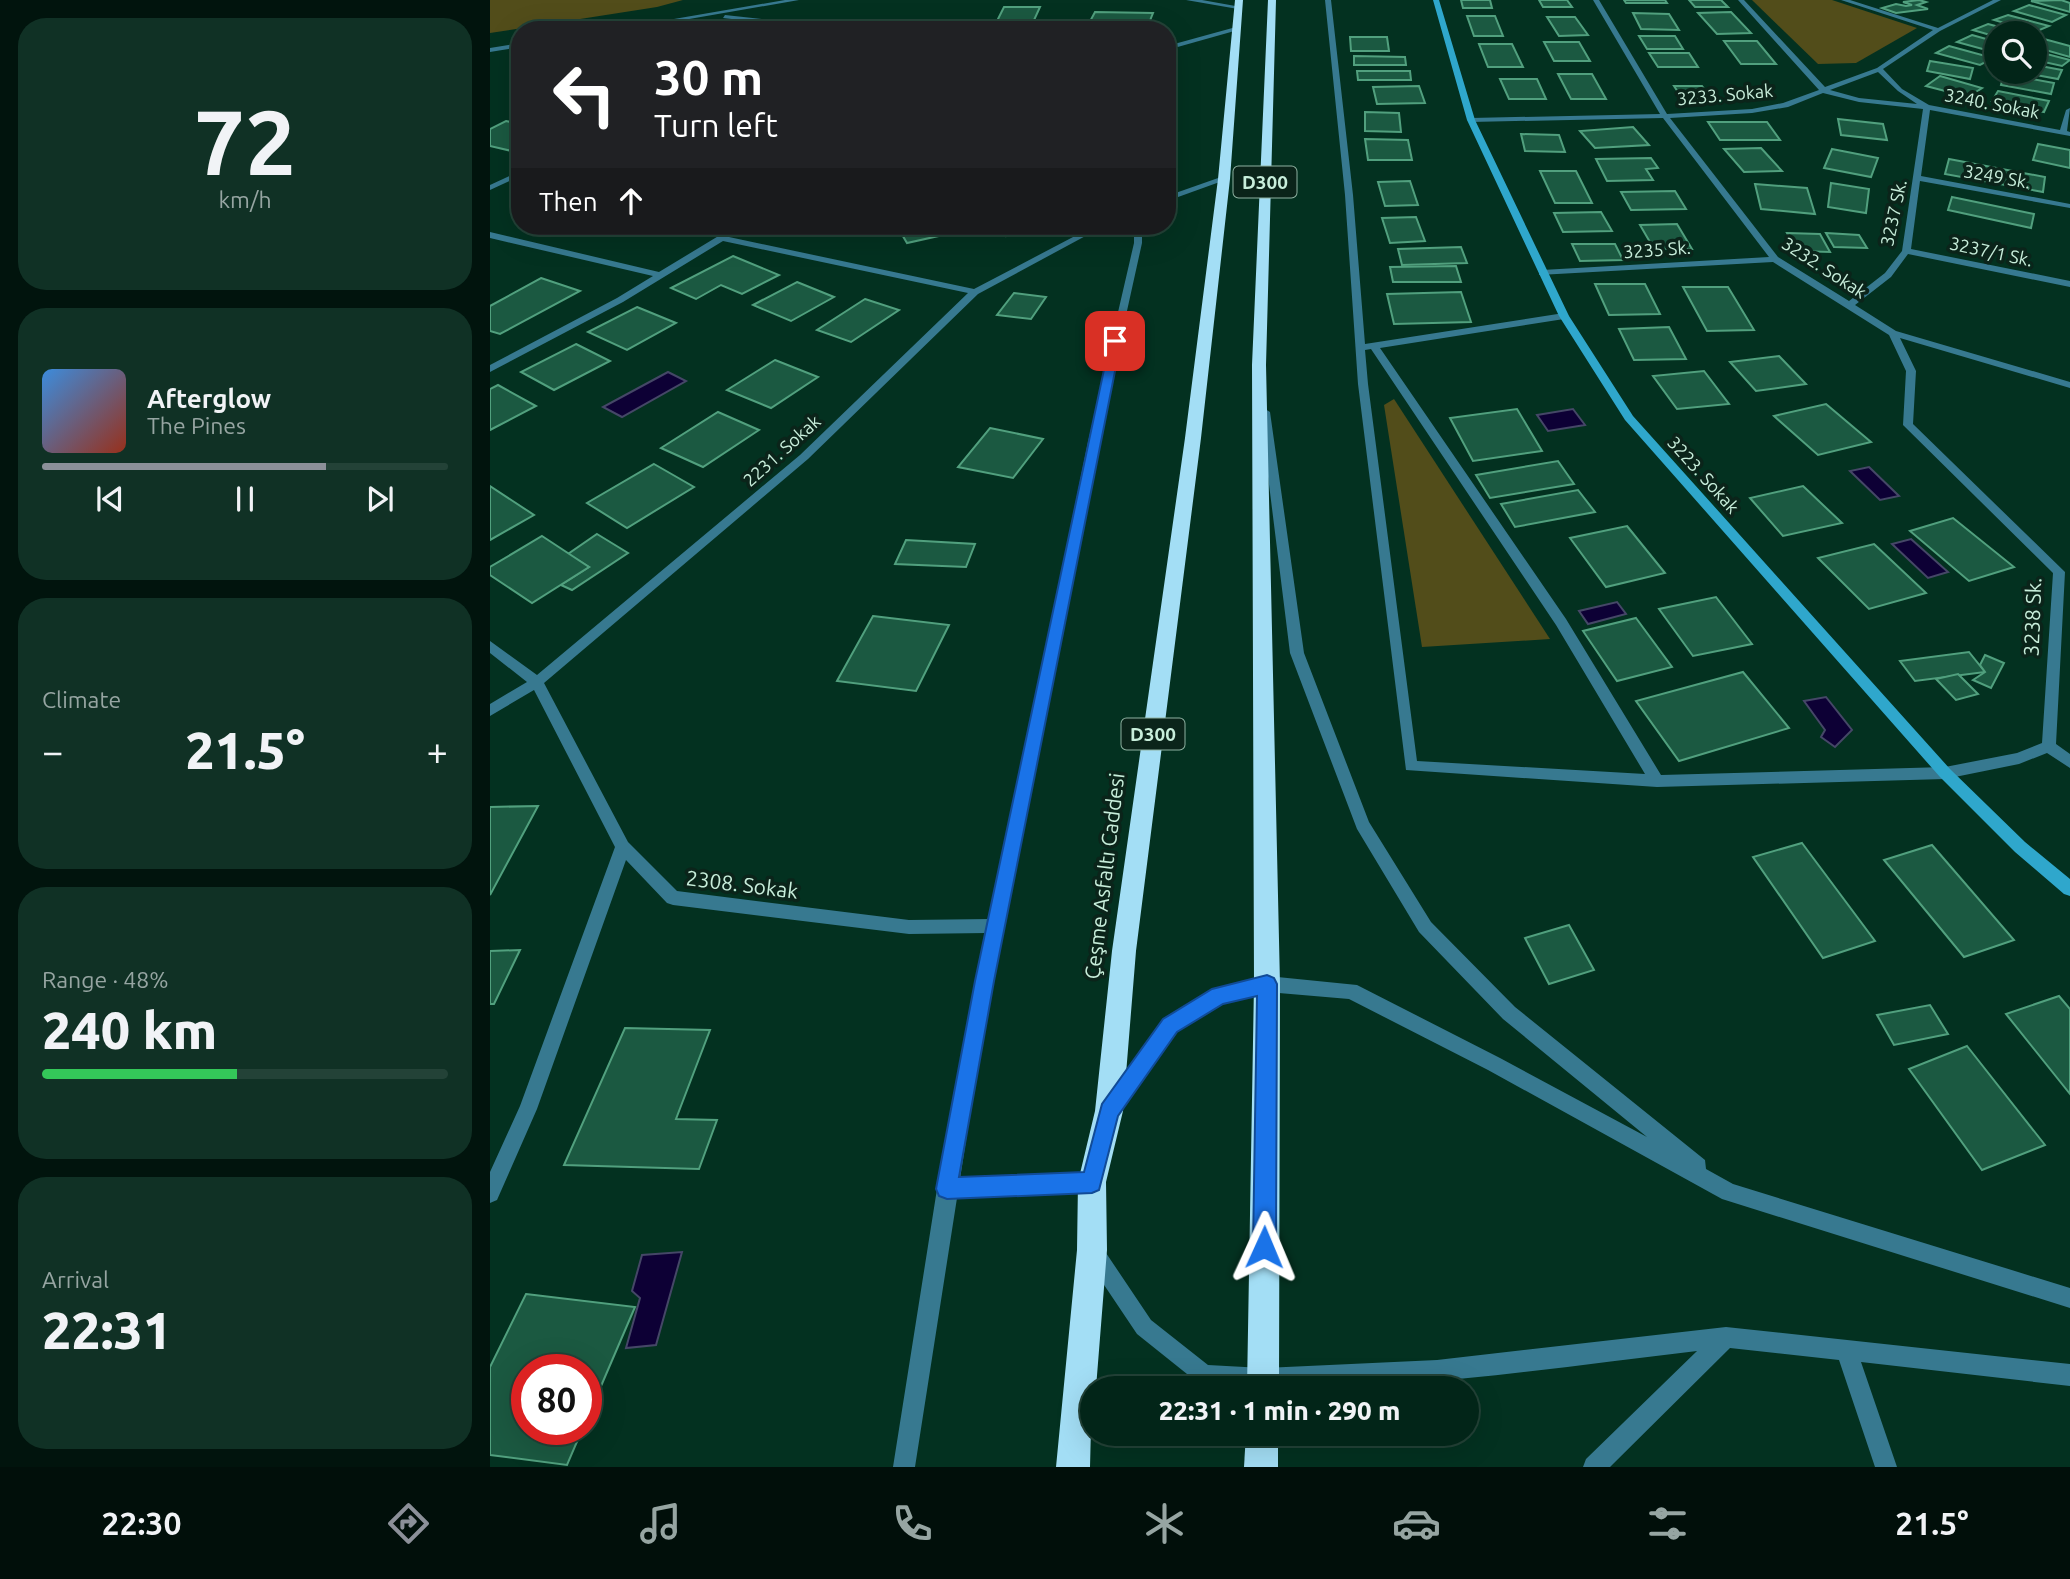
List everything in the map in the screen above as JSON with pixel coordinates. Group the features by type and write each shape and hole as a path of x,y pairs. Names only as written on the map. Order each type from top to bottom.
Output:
{"highway":[{"name":"D300","path":"1263,1376 1267,984 1259,365 1272,0"},
{"name":"Çeşme Asfaltı Caddesi","path":"1073,1467 1092,1250 1092,1182 1109,1111 1124,951 1193,438 1224,179 1238,4"},
{"path":"1261,1467 1262,1446"}],"street":[{"path":"671,21 796,0"},
{"path":"1189,0 1238,4"},
{"path":"1328,0 1368,347 1363,384 1411,766 1657,781 1945,773 2019,758 2049,746 2070,762"},
{"name":"3223. Sokak","path":"1436,0 1471,120 1564,316 1629,418 1945,773 2020,846 2070,889"},
{"name":"3232. Sokak","path":"1596,0 1665,116 1774,259 1851,304 1894,333 2070,384"},
{"path":"1741,0 1824,91 1859,100 1927,107"},
{"path":"1844,0 1938,30"},
{"name":"3233. Sokak","path":"1471,120 1665,116 1768,109 1879,69 1938,30 1998,0"},
{"path":"710,15 758,21"},
{"path":"1176,46 1236,29"},
{"path":"490,50 511,46"},
{"name":"3240. Sokak","path":"1879,69 1900,90 1927,107 2066,134"},
{"name":"3237 Sk.","path":"1851,304 1888,275 1906,251 1927,107"},
{"path":"2066,134 2070,110"},
{"path":"490,188 511,178"},
{"name":"3249 Sk.","path":"1918,178 2070,206"},
{"path":"1176,196 1224,179"},
{"path":"490,235 660,275"},
{"path":"490,369 660,275 726,235"},
{"name":"2231. Sokak","path":"490,711 537,682 804,457 975,292 1083,235"},
{"path":"904,1467 947,1189 996,926 1139,235"},
{"path":"721,238 975,292"},
{"name":"3237/1 Sk.","path":"1906,251 2070,285"},
{"name":"3235 Sk.","path":"1542,273 1774,259"},
{"path":"1368,347 1564,316"},
{"name":"3238 Sk.","path":"1894,333 1911,371 1908,425 2065,573 2049,746"},
{"path":"1368,347 1561,622 1657,781"},
{"path":"1259,365 1297,653 1363,825 1425,927 1509,1013 1729,1192"},
{"name":"2308. Sokak","path":"490,646 537,682 623,848 673,898 909,926 996,926"},
{"path":"490,1193 528,1109 623,848"},
{"path":"1109,1111 1170,1026 1219,996 1267,984 1352,991 1494,1064 1729,1192 2070,1298"},
{"path":"947,1189 1092,1182"},
{"path":"1092,1250 1144,1327 1204,1375 1211,1376"},
{"path":"1364,1376 1437,1371 1726,1337 2070,1375"},
{"path":"1594,1467 1726,1337"},
{"path":"1846,1350 1886,1467"}],"shaded area":[{"path":"490,0 683,0 657,7 567,21 511,21 511,30 490,33"},
{"path":"1752,0 1832,0 1917,28 1856,63 1818,64"},
{"path":"668,372 686,381 622,417 603,407"},
{"path":"1394,399 1550,639 1422,647 1384,405"},
{"path":"1573,409 1585,425 1548,431 1537,415"},
{"path":"1869,467 1899,496 1880,500 1850,471"},
{"path":"1911,539 1948,572 1928,578 1892,544"},
{"path":"1617,602 1626,614 1588,624 1579,611"},
{"path":"1826,697 1852,730 1835,747 1821,737 1825,730 1804,701"},
{"path":"682,1252 656,1345 626,1348 640,1298 632,1291 642,1255"}],"building":[{"path":"1461,0 1490,0 1492,8 1463,8"},
{"path":"1539,0 1567,0 1572,7 1543,7"},
{"path":"1624,0 1665,0 1667,3 1626,3"},
{"path":"1689,0 1721,0 1728,7 1695,7"},
{"path":"2061,0 2070,3 2070,12 2031,1"},
{"path":"1903,2 1926,2 1917,5 1928,9 1896,13 1882,8 1896,4 1912,5"},
{"path":"2029,5 2066,15 2052,22 2014,11"},
{"path":"1004,7 1040,7 1034,21 997,21"},
{"path":"1095,12 1153,13 1150,21 1090,21"},
{"path":"1731,12 1751,33 1717,34 1698,13"},
{"path":"1633,13 1669,14 1679,30 1641,29"},
{"path":"2008,15 2030,21 1997,21 1994,20"},
{"path":"1467,16 1495,16 1503,36 1474,36"},
{"path":"1547,17 1575,17 1588,35 1559,36"},
{"path":"1984,26 1984,33 1973,30"},
{"path":"1972,35 1984,38 1984,49 1957,42"},
{"path":"1639,36 1675,36 1683,49 1647,49"},
{"path":"1350,37 1387,37 1389,51 1351,51"},
{"path":"2047,40 2070,46 2070,57 2047,50"},
{"path":"1724,41 1757,41 1776,64 1741,64"},
{"path":"1544,42 1579,42 1590,61 1554,61"},
{"path":"1479,44 1512,44 1523,67 1488,67"},
{"path":"1949,46 1984,56 1984,63 1980,65 1936,53"},
{"path":"1649,53 1689,53 1698,67 1658,67"},
{"path":"2047,54 2070,60 2062,66 2047,63"},
{"path":"1354,56 1405,57 1406,65 1354,65"},
{"path":"1930,61 1973,68 1970,79 1927,71"},
{"path":"2047,67 2062,70 2058,79 2047,77"},
{"path":"1357,71 1410,71 1411,80 1358,80"},
{"path":"1558,74 1592,74 1606,99 1571,99"},
{"path":"1940,76 1982,88 1968,97 1926,86"},
{"path":"1500,79 1537,79 1546,99 1509,99"},
{"path":"2047,82 2054,83 2051,94 2001,85 2047,84"},
{"path":"1419,86 1425,103 1377,104 1373,87"},
{"path":"1674,86 1702,86 1711,98 1682,98"},
{"path":"1998,91 2049,101 2044,112 1992,101"},
{"path":"1365,112 1399,113 1401,132 1365,131"},
{"path":"1838,119 1883,124 1887,140 1841,135"},
{"path":"506,121 511,122 511,151 490,146 490,129"},
{"path":"1708,122 1767,122 1780,140 1720,140"},
{"path":"1633,127 1649,145 1595,148 1580,131"},
{"path":"1521,134 1559,135 1565,152 1525,151"},
{"path":"1365,139 1408,140 1412,160 1368,160"},
{"path":"2038,144 2070,150 2070,168 2033,160"},
{"path":"1761,148 1782,171 1744,172 1724,149"},
{"path":"1832,149 1878,158 1871,177 1824,168"},
{"path":"1651,158 1658,168 1646,169 1653,180 1607,181 1596,159"},
{"path":"1949,159 2045,177 2043,192 1945,174"},
{"path":"1540,171 1576,171 1592,203 1555,203"},
{"path":"1410,181 1418,205 1385,206 1378,182"},
{"path":"1831,183 1869,189 1866,213 1828,207"},
{"path":"1755,184 1807,188 1815,214 1761,209"},
{"path":"1675,191 1686,209 1631,210 1621,192"},
{"path":"1952,197 2034,214 2031,228 1948,210"},
{"path":"1601,212 1612,231 1563,232 1554,213"},
{"path":"1416,217 1425,241 1390,243 1382,218"},
{"path":"1677,224 1692,249 1654,249 1640,225"},
{"path":"1787,233 1820,234 1830,252 1797,251"},
{"path":"1826,233 1859,235 1867,248 1834,247"},
{"path":"902,235 943,235 907,243"},
{"path":"1572,244 1615,244 1623,260 1580,261"},
{"path":"1461,247 1467,263 1402,265 1398,249"},
{"path":"733,256 779,275 742,294 721,285 696,299 671,288"},
{"path":"1456,266 1461,282 1393,282 1390,267"},
{"path":"541,278 580,291 500,334 490,331 490,306"},
{"path":"797,282 834,297 791,321 753,305"},
{"path":"1595,284 1645,284 1660,314 1609,315"},
{"path":"1683,287 1728,287 1754,330 1707,331"},
{"path":"1461,292 1471,322 1394,324 1387,294"},
{"path":"1014,293 1046,297 1031,319 997,315"},
{"path":"865,299 899,310 851,342 817,330"},
{"path":"637,307 676,323 627,350 588,332"},
{"path":"1669,327 1686,359 1634,360 1619,329"},
{"path":"576,344 610,361 554,390 521,372"},
{"path":"1779,356 1806,384 1756,391 1730,362"},
{"path":"775,360 818,377 771,408 727,390"},
{"path":"1704,371 1729,404 1677,409 1653,376"},
{"path":"498,385 536,406 490,430 490,389"},
{"path":"1826,404 1871,442 1818,455 1774,416"},
{"path":"1517,409 1542,451 1473,461 1450,418"},
{"path":"718,412 759,430 703,467 661,448"},
{"path":"990,428 1043,439 1013,478 958,467"},
{"path":"1558,461 1574,484 1490,498 1476,475"},
{"path":"654,464 694,487 627,528 587,503"},
{"path":"490,486 534,515 490,540"},
{"path":"1803,486 1842,523 1783,536 1750,498"},
{"path":"1578,490 1595,512 1515,527 1501,504"},
{"path":"1953,518 2014,567 1969,581 1910,531"},
{"path":"1627,526 1665,573 1606,587 1570,538"},
{"path":"597,534 628,553 572,590 561,585 589,567 568,554"},
{"path":"542,536 589,567 532,603 490,575 490,567"},
{"path":"906,540 975,544 966,567 895,564"},
{"path":"1874,544 1926,593 1869,609 1818,558"},
{"path":"1716,597 1752,644 1693,656 1659,609"},
{"path":"873,616 949,625 916,691 837,681"},
{"path":"1636,618 1672,667 1617,681 1583,631"},
{"path":"1969,652 1985,672 1915,681 1900,661"},
{"path":"1985,655 2004,663 1991,688 1973,680 1985,672 1980,665"},
{"path":"1743,672 1789,728 1679,761 1636,701"},
{"path":"1958,674 1978,694 1956,700 1936,679"},
{"path":"538,806 490,895 490,807"},
{"path":"1802,843 1875,941 1823,958 1753,857"},
{"path":"1932,845 2014,940 1964,957 1884,860"},
{"path":"1569,925 1594,970 1549,984 1525,938"},
{"path":"520,950 494,1004 490,1004 490,951"},
{"path":"2059,996 2070,1009 2070,1094 2006,1014"},
{"path":"1930,1005 1948,1034 1894,1045 1877,1015"},
{"path":"625,1028 710,1030 676,1119 717,1120 699,1169 564,1165"},
{"path":"1967,1046 2045,1145 1982,1170 1909,1069"},
{"path":"526,1294 635,1307 602,1384 602,1354 511,1354 511,1445 576,1445 567,1465 490,1455 490,1367"}],"route":[{"path":"1115,341 985,981 947,1189 1092,1182 1109,1111 1170,1026 1219,996 1267,984 1264,1247"}]}
